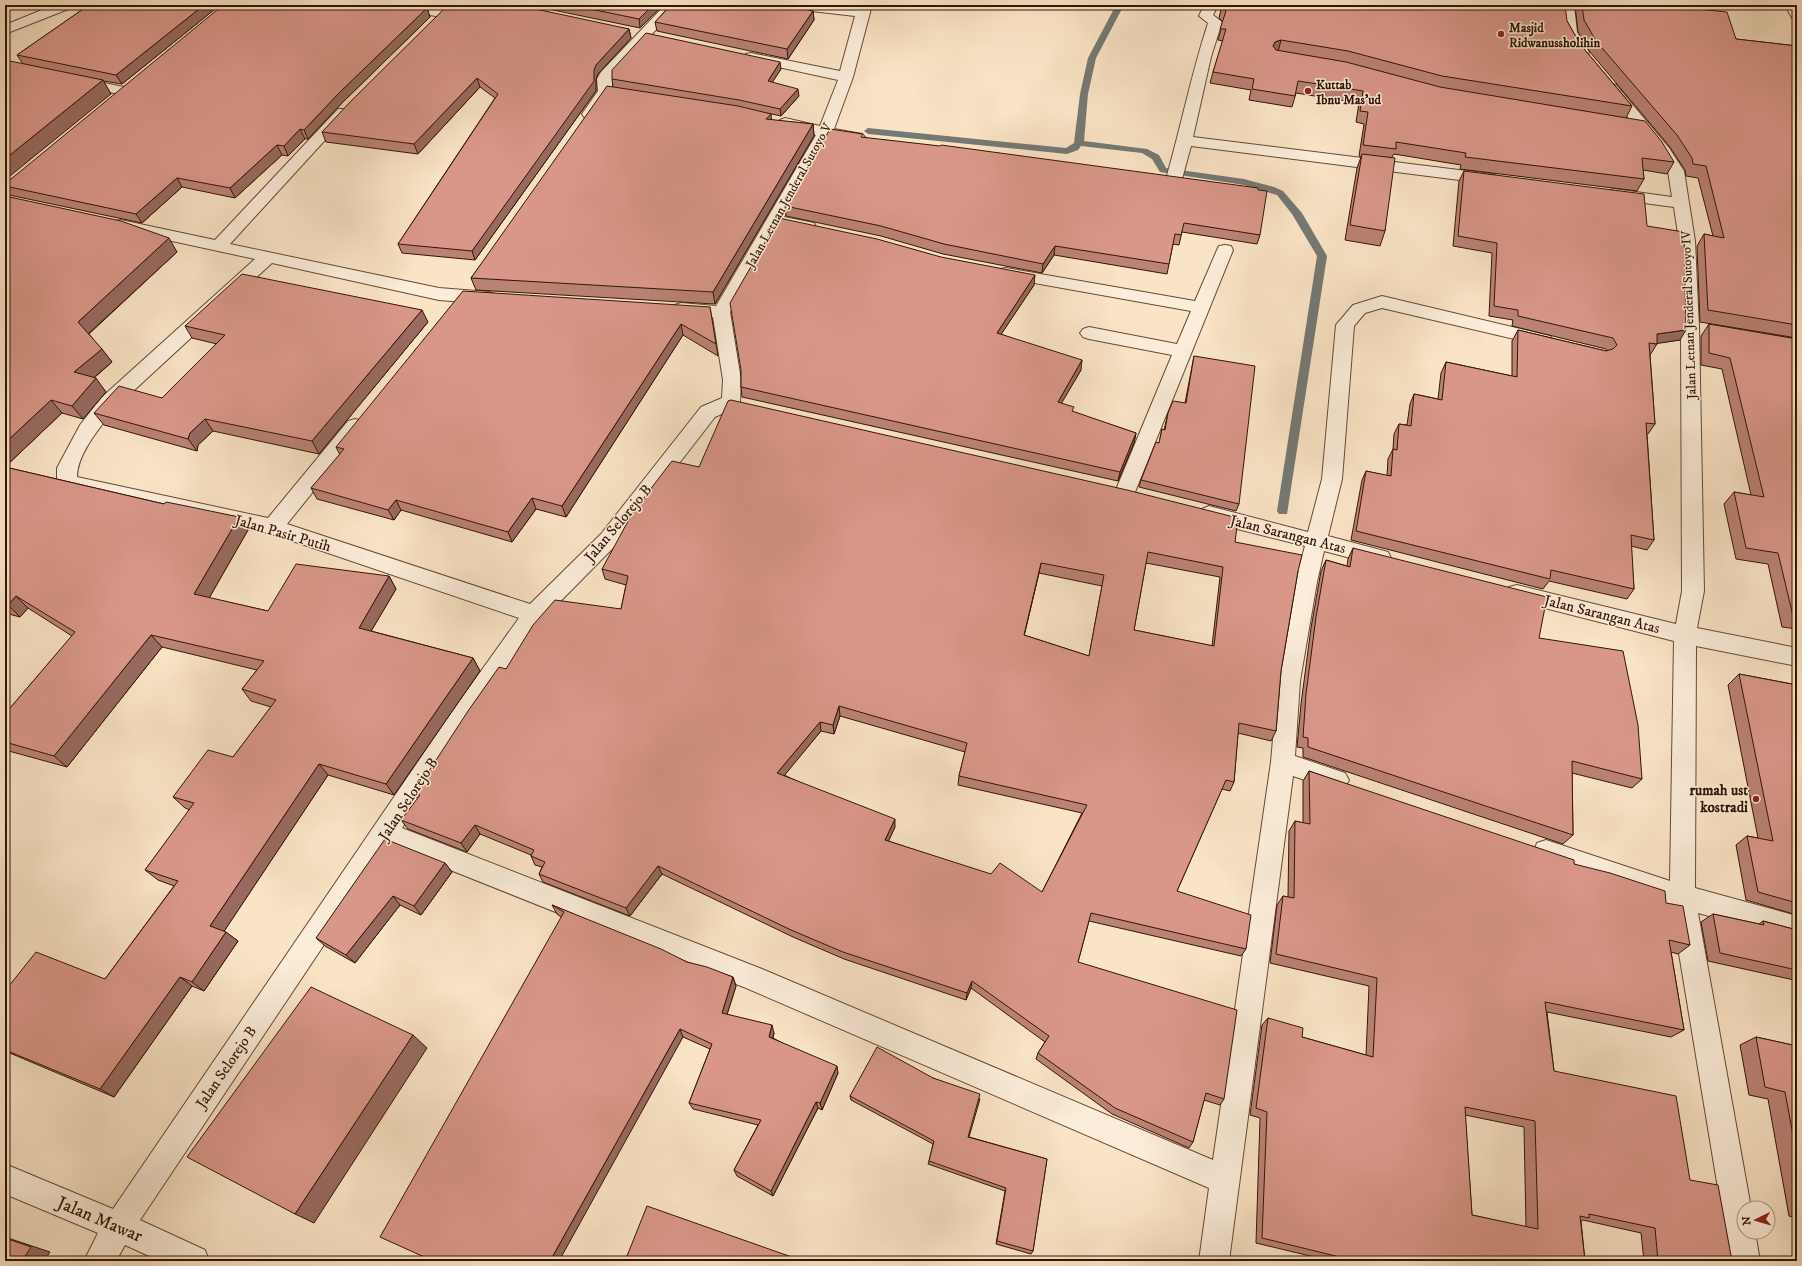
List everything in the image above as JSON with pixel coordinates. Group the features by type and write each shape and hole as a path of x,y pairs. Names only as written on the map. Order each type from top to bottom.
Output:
{"street":[{"path":"5,30 66,5"},
{"path":"392,5 447,9"},
{"path":"583,123 613,92 604,79 606,75 651,37 672,5"},
{"path":"794,5 864,9"},
{"path":"1174,177 1185,141 1204,57 1215,22 1206,16 1211,5"},
{"name":"Jalan Letnan Jenderal Sutoyo IV","path":"1567,5 1570,32 1583,55 1664,151 1676,171 1687,241 1698,328 1693,591 1685,635 1682,897 1745,1261"},
{"path":"1792,5 1797,14"},
{"path":"431,24 447,9"},
{"name":"Jalan Letnan Jenderal Sutoyo V","path":"721,312 825,132 846,77 864,9"},
{"path":"628,32 651,37"},
{"path":"738,55 846,77"},
{"path":"65,79 124,91"},
{"path":"112,101 136,82"},
{"path":"219,246 355,100"},
{"path":"771,120 825,132 872,139"},
{"path":"1620,123 1644,127"},
{"path":"1185,141 1508,181"},
{"path":"1602,193 1681,202"},
{"path":"774,220 820,229"},
{"path":"104,222 439,294 465,290 508,299"},
{"path":"1125,492 1200,307 1225,250"},
{"name":"Jalan Pasir Putih","path":"267,258 109,402 87,430 67,468 67,482 273,527 534,614"},
{"path":"988,269 1200,307"},
{"path":"446,315 465,290"},
{"path":"1214,1261 1283,762 1289,681 1306,582 1332,478 1345,325 1359,309 1382,302 1561,344"},
{"path":"667,308 721,312"},
{"name":"Jalan Selorejo B","path":"99,1261 118,1226 385,833 464,713 534,614 608,540 708,412 739,403 732,380 721,312"},
{"path":"1089,333 1182,351"},
{"path":"273,527 367,412"},
{"name":"Jalan Sarangan Atas","path":"1194,510 1401,563"},
{"name":"Jalan Sarangan Atas","path":"1501,588 1685,635 1797,657"},
{"path":"1283,762 1358,788"},
{"path":"385,833 753,978 1226,1180"},
{"path":"1524,844 1682,897 1797,928"},
{"name":"Jalan Mawar","path":"5,1179 118,1226 194,1261"}],"building":[{"path":"89,5 204,5 116,75 17,55"},
{"path":"223,5 410,5 427,8 339,93 304,130 300,129 284,146 277,145 230,188 177,178 136,214 5,186 5,184"},
{"path":"448,5 517,5 629,29 596,65 594,70 594,81 472,251 398,244 498,94 477,78 414,144 322,132 351,101"},
{"path":"571,5 653,5 639,19"},
{"path":"671,5 806,5 804,9 813,11 787,49 655,22"},
{"path":"1222,5 1565,5 1567,21 1580,44 1632,106 1442,76 1348,51 1281,40 1275,42 1273,46 1276,50 1346,62 1440,87 1645,121 1662,142 1674,162 1642,158 1644,179 1465,157 1466,153 1396,142 1396,149 1363,145 1368,112 1360,111 1363,91 1298,81 1295,96 1252,89 1254,79 1213,72 1226,29 1220,29 1226,11"},
{"path":"1582,5 1687,5 1688,8 1727,12 1736,39 1797,46 1797,325 1708,310 1704,234 1724,238 1706,166 1693,164 1692,158 1677,135 1596,41 1584,20"},
{"path":"646,33 780,62 768,81 798,89 780,109 739,100 612,79 612,70"},
{"path":"5,60 103,80 5,159"},
{"path":"607,86 738,106 771,114 766,119 813,124 713,292 471,278"},
{"path":"830,129 863,134 861,137 941,145 1258,188 1258,190 1267,191 1260,235 1184,223 1181,235 1175,234 1169,264 1055,246 1043,264 944,244 881,226 785,206"},
{"path":"1362,154 1395,158 1385,231 1350,225"},
{"path":"1464,171 1644,194 1647,226 1684,232 1686,330 1657,334 1657,344 1649,343 1655,424 1646,423 1654,540 1631,535 1634,589 1551,570 1550,579 1356,531 1366,471 1391,476 1393,449 1397,450 1399,424 1411,426 1414,394 1442,400 1446,362 1517,377 1518,330 1606,351 1613,349 1617,345 1613,338 1518,316 1518,310 1494,306 1497,243 1458,236"},
{"path":"5,196 121,221 169,238 78,322 102,349 74,372 96,378 72,406 51,400 5,443"},
{"path":"779,218 877,239 941,257 1035,275 997,333 1082,360 1058,402 1074,407 1072,411 1136,433 1120,472 741,387 741,370 730,303"},
{"path":"242,274 422,310 312,441 205,419 190,433 188,439 94,413 119,386 162,398 225,335 185,326"},
{"path":"463,291 710,307 716,344 681,324 562,506 532,498 508,532 396,500 388,510 311,488 344,449 336,447"},
{"path":"1709,324 1797,339 1797,617 1793,616 1778,553 1746,548 1734,492 1764,497 1730,358 1709,353"},
{"path":"1194,356 1255,366 1239,504 1141,480 1156,442 1159,443 1162,429 1165,430 1168,413 1173,401 1186,403"},
{"path":"731,400 1127,490 1238,518 1235,542 1302,555 1281,671 1276,731 1239,723 1234,782 1226,780 1177,891 1251,915 1246,949 1091,913 1078,962 1237,1010 1224,1099 1206,1093 1193,1142 1115,1108 1038,1053 1049,1036 972,981 967,993 843,952 791,930 658,866 626,908 539,874 545,862 531,856 534,850 475,825 461,843 401,820 420,795 414,794 468,711 499,667 506,669 533,625 555,600 621,609 628,576 602,569 633,512 672,461 699,467 728,401","holes":["1148,552 1223,567 1214,646 1134,630","1041,563 1104,575 1089,656 1024,635","839,706 967,743 959,776 1087,805 1042,892 1000,863 991,874 885,840 895,819 777,773 820,722 833,725"]},
{"path":"5,467 164,504 166,502 239,517 194,594 268,611 296,564 389,576 359,628 473,658 386,784 319,764 210,926 226,932 192,982 180,977 100,1089 5,1050 5,991 36,952 105,979 178,881 145,870 194,803 173,797 208,750 233,757 276,700 242,689 264,661 151,635 54,756 5,742 5,714 75,632 16,596 8,605 5,604"},
{"path":"1353,548 1547,597 1539,638 1623,651 1638,725 1642,779 1572,761 1573,835 1308,747 1308,738 1303,737 1306,694 1316,617 1326,560 1350,567"},
{"path":"1739,674 1797,685 1797,903 1758,892 1747,836 1773,841"},
{"path":"1309,771 1574,860 1574,864 1610,873 1665,891 1666,903 1683,906 1690,945 1669,940 1684,1030 1545,1002 1554,1071 1676,1096 1690,1180 1718,1185 1732,1261 1658,1261 1655,1228 1589,1214 1589,1218 1580,1216 1585,1261 1356,1261 1262,1238 1267,1112 1256,1108 1268,1018 1303,1028 1302,1037 1373,1057 1377,978 1276,954 1283,896 1294,898 1295,821 1310,824","holes":["1465,1107 1535,1121 1538,1229 1472,1215"]},
{"path":"385,839 445,863 414,906 393,896 346,955 316,938"},
{"path":"552,905 661,949 687,962 707,967 733,977 722,1013 772,1025 769,1037 837,1066 820,1103 816,1102 771,1191 734,1170 761,1120 689,1103 712,1044 680,1029 550,1261 433,1261 380,1237 564,912"},
{"path":"1713,914 1764,925 1763,921 1797,930 1797,970 1720,953"},
{"path":"311,987 413,1035 295,1214 187,1157"},
{"path":"1756,1037 1797,1046 1797,1157 1785,1092 1765,1087"},
{"path":"877,1047 933,1078 980,1094 968,1137 1047,1159 1033,1251 997,1241 1006,1188 929,1161 934,1141 850,1096"},
{"path":"647,1206 803,1261 625,1261"},
{"path":"5,1238 31,1247 22,1261 5,1261"}],"waterway":[{"path":"1079,143 1084,94 1092,58 1120,5"},
{"path":"868,131 1067,151 1075,148 1079,143"},
{"path":"1079,143 1144,151 1156,157 1163,170 1244,182 1271,189 1280,193 1285,198 1309,232 1322,256 1283,511"}],"place":[{"name":"Masjid Ridwanussholihin","path":"1501,34"},
{"name":"Kuttab Ibnu Mas'ud","path":"1308,91"},
{"name":"rumah ust kostradi","path":"1756,799"}]}
